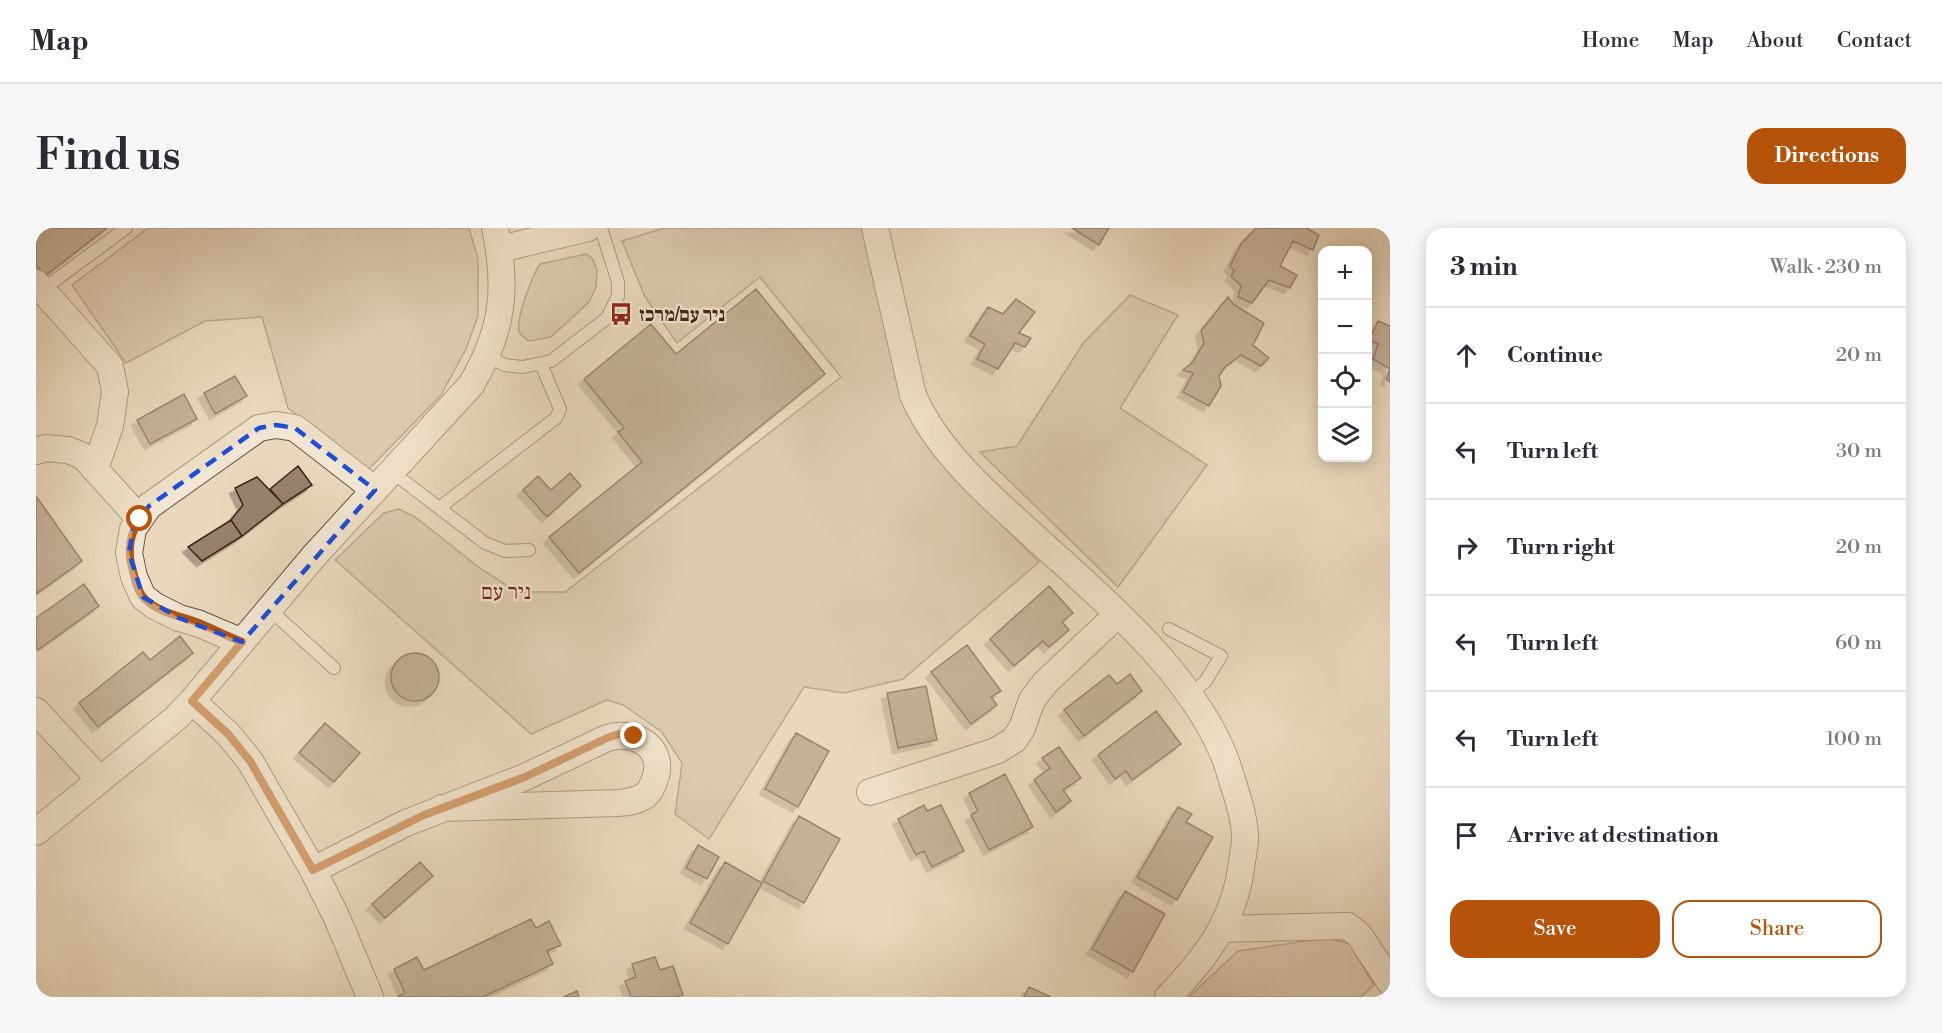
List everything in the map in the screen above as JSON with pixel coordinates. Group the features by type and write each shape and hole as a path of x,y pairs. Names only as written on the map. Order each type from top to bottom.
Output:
{"street":[{"path":"36,832 176,718 269,609 471,385 488,356 501,306 502,278 497,239 588,228"},
{"path":"874,228 913,395 923,418 950,453 993,499 1118,614 1167,664 1200,711 1222,751 1238,799 1245,834 1241,878 1231,910 1222,929 1188,976 1168,997"},
{"path":"39,286 110,366 115,392 112,415 95,470"},
{"path":"242,642 179,618 142,597 134,577 129,553 133,529 149,506 259,428 276,425 295,428 383,481"},
{"path":"36,451 46,448 68,450 83,456 140,519"},
{"path":"870,792 996,751 1014,740 1022,728 1032,700 1045,683 1118,614"},
{"path":"192,701 228,734 250,761 313,870 337,918 370,997"},
{"path":"36,711 100,780"},
{"path":"313,870 406,823 442,808 525,777 619,734 634,736 645,742 653,751 657,765 652,786 646,795 636,801 442,808"},
{"path":"1222,929 1348,926 1359,935 1390,982"}],"lane":[{"path":"39,286 126,228"},
{"path":"488,356 504,365 523,367 551,361 607,318 618,296 618,282 601,228"},
{"path":"439,508 556,418 560,409 541,364"},
{"path":"383,481 439,508 484,543 506,551 529,550"},
{"path":"269,609 334,668"},
{"path":"1169,629 1221,656 1205,682 1188,695"}],"highlighted area":[{"path":"276,425 295,428 375,490 242,642 179,618 143,597 129,553 133,529 149,506 259,428"}],"shaded area":[{"path":"148,228 469,228 478,259 478,316 466,349 441,395 367,471 288,408 262,317 205,321 126,363 72,285"},
{"path":"664,228 864,228 896,373 910,419 951,474 1039,562 903,679 844,693 804,687 709,839 675,814 682,763 662,732 623,705 607,700 531,734 335,560 384,513 399,509 415,517 481,569 518,592 565,592 841,377 760,277 677,343 645,297 622,241"},
{"path":"586,254 593,259 597,270 596,287 589,302 551,337 529,341 523,337 519,331 522,307 540,264"},
{"path":"1130,295 1178,315 1120,408 1207,465 1118,587 980,452 1017,446 1084,342"},
{"path":"1327,938 1350,944 1374,985 1361,997 1189,997 1238,951"}],"building":[{"path":"36,228 107,228 45,276 36,265"},
{"path":"1072,228 1109,228 1099,245"},
{"path":"1256,228 1306,228 1319,235 1313,250 1293,241 1280,266 1297,275 1290,288 1269,280 1252,303 1238,297 1241,286 1231,276 1234,271 1230,266 1241,244"},
{"path":"756,289 825,374 579,573 549,537 642,462 618,432 624,428 584,379 651,324 676,354"},
{"path":"1228,297 1233,304 1264,323 1253,345 1269,358 1261,366 1241,355 1225,367 1219,376 1221,386 1209,406 1183,392 1193,373 1183,370 1193,362 1204,343 1201,331"},
{"path":"1016,299 1035,312 1019,333 1031,338 1025,347 1015,343 998,369 977,359 985,344 970,336 988,307 1003,314"},
{"path":"1378,321 1390,326 1390,369 1373,359 1378,344 1372,341 1372,334"},
{"path":"1390,369 1390,382 1386,379"},
{"path":"235,376 247,396 215,414 204,393"},
{"path":"184,394 197,419 150,444 137,420"},
{"path":"298,466 312,485 283,504 270,489"},
{"path":"570,473 581,486 547,517 523,490 538,476 551,490"},
{"path":"257,477 283,504 242,536 231,520 243,505 235,488"},
{"path":"36,496 82,561 36,594"},
{"path":"231,520 242,536 202,561 188,547"},
{"path":"84,584 99,606 38,650 36,618"},
{"path":"1049,586 1073,613 1062,622 1069,630 1049,647 1043,641 1014,666 990,639"},
{"path":"180,636 193,653 98,727 79,703 143,652 150,660"},
{"path":"967,645 1001,691 991,697 997,705 971,724 931,672"},
{"path":"415,653 432,660 439,677 432,694 415,701 398,694 391,677 398,660"},
{"path":"1130,674 1142,691 1084,736 1064,710 1109,675 1117,684"},
{"path":"926,686 937,740 898,748 887,693"},
{"path":"1156,711 1181,744 1132,780 1126,771 1115,779 1098,755"},
{"path":"325,723 360,753 334,782 299,753"},
{"path":"796,733 829,751 798,807 765,789"},
{"path":"1059,747 1081,778 1063,790 1071,801 1056,812 1034,780 1050,768 1042,758"},
{"path":"1005,774 1033,827 989,850 971,815 978,811 969,793"},
{"path":"924,805 927,811 941,805 964,851 932,867 924,851 916,855 898,819"},
{"path":"1178,807 1192,814 1186,822 1213,837 1177,900 1137,877"},
{"path":"799,816 840,839 804,903 763,881"},
{"path":"698,845 719,857 707,879 686,868"},
{"path":"420,862 433,876 385,918 372,904"},
{"path":"725,862 762,883 728,944 690,923"},
{"path":"1125,891 1165,914 1133,972 1092,949"},
{"path":"531,919 536,928 549,921 561,945 547,951 553,964 483,997 397,997 405,993 394,969 417,957 424,970"},
{"path":"655,957 660,970 673,966 683,995 631,997 625,981 636,977 632,964"},
{"path":"1029,987 1051,997 1024,997"},
{"path":"577,991 579,997 563,997"}],"place":[{"name":"ניר עם/מרכז","path":"621,314"}],"district":[{"name":"ניר עם","path":"506,591"}],"route":[{"path":"140,519 133,529 129,553 134,577 142,597 179,618 242,642 192,701 228,734 250,761 313,870 424,815 525,777 607,738 619,734 634,736"}]}
